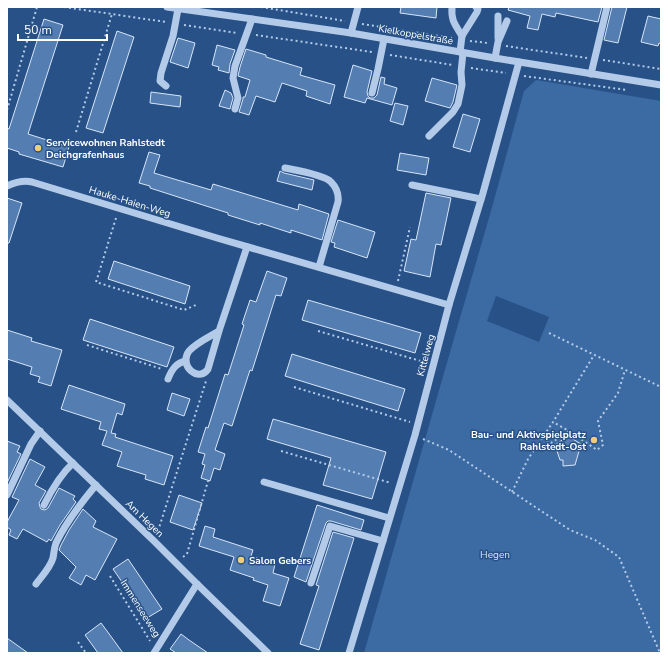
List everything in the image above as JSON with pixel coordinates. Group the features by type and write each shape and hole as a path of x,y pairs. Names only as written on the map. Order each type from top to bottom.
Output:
{"street":[{"name":"Kielkoppelstraße","path":"168,7 351,33 661,85"},
{"path":"351,33 358,7"},
{"path":"429,136 453,112 458,104 462,85 462,36 452,20 452,7"},
{"path":"462,36 477,12 478,9 476,7"},
{"path":"591,74 606,7"},
{"path":"166,86 160,80 161,73 173,36 178,9"},
{"path":"495,58 498,42 498,16"},
{"path":"235,109 238,98 233,78 252,19"},
{"path":"498,42 507,21"},
{"path":"372,94 384,39"},
{"name":"Kittelweg","path":"349,653 415,435 449,305 481,199 519,62"},
{"path":"285,168 321,177 330,181 336,190 338,202 319,267"},
{"name":"Hauke-Haien-Weg","path":"7,186 20,181 32,182 247,247 449,305"},
{"path":"412,185 481,199"},
{"path":"219,331 195,346 188,354 186,365 191,371 201,374 206,372 208,369 247,247"},
{"path":"168,379 175,366 186,361"},
{"name":"Am Hegen","path":"7,400 268,653"},
{"path":"7,495 31,444 40,431"},
{"path":"44,505 58,479 73,463"},
{"path":"264,482 389,518"},
{"path":"36,584 47,570 56,545 65,527 80,504 96,485"},
{"path":"311,583 330,526 383,541"},
{"name":"Immenseeweg","path":"155,651 197,584"}],"path":[{"path":"7,110 37,7"},
{"path":"64,7 630,91"},
{"path":"76,132 112,14"},
{"path":"119,208 96,282 184,310 196,304"},
{"path":"396,290 410,227"},
{"path":"318,332 433,365"},
{"path":"549,333 661,387"},
{"path":"87,345 166,370"},
{"path":"512,492 528,459 553,422 594,355"},
{"path":"553,422 597,450 603,445 598,421 618,393 625,370"},
{"path":"154,541 203,392 206,372"},
{"path":"294,388 417,424"},
{"path":"542,438 551,443 569,431"},
{"path":"415,435 449,450 570,530 595,540 618,557 660,653"},
{"path":"281,451 399,486"},
{"path":"177,564 186,554 208,481"},
{"name":"Immenseeweg","path":"110,576 155,651"},
{"path":"78,642 86,653"}],"green space":[{"name":"Hegen","path":"536,80 661,101 661,653 364,653 491,211 524,91","holes":["496,296 549,317 539,342 487,321"]}],"building":[{"path":"401,7 437,7 436,18 400,13"},
{"path":"509,7 602,7 598,22 556,13 555,17 542,14 538,30 527,28 530,16 508,10"},
{"path":"612,7 627,7 618,43 604,40"},
{"path":"648,16 661,19 661,44 659,43 658,46 641,42"},
{"path":"44,19 63,25 28,134 69,147 63,167 19,154 19,152 7,148 7,128 9,129"},
{"path":"117,31 134,37 103,133 86,128"},
{"path":"178,38 195,43 188,68 170,62"},
{"path":"217,45 235,50 230,64 229,73 218,70 219,67 212,65"},
{"path":"246,49 302,68 300,75 335,85 330,104 306,96 307,91 282,83 275,102 256,96 249,115 239,112 250,80 238,76"},
{"path":"353,65 372,71 367,92 370,98 374,98 377,95 381,77 385,78 384,84 397,88 392,105 367,98 365,103 344,97"},
{"path":"432,78 457,85 450,108 425,101"},
{"path":"225,90 231,93 233,98 230,109 219,106"},
{"path":"151,92 181,96 180,107 150,103"},
{"path":"395,103 408,106 403,125 390,121"},
{"path":"463,114 480,119 470,152 453,147"},
{"path":"149,152 160,155 154,173 211,190 213,184 298,210 299,204 329,214 322,240 291,230 291,233 260,223 260,225 139,183"},
{"path":"400,153 429,158 426,175 397,170"},
{"path":"280,171 314,180 312,190 277,181"},
{"path":"426,193 451,198 441,245 436,244 430,277 404,271 411,239 416,240"},
{"path":"7,198 22,203 9,243 7,243"},
{"path":"338,220 375,232 367,258 334,247 335,243 331,242"},
{"path":"114,261 190,286 185,304 108,279"},
{"path":"267,271 287,278 281,296 276,295 252,371 250,370 232,426 224,423 215,450 225,454 220,470 214,468 210,481 201,478 205,465 202,464 205,454 198,452 206,427 208,428 225,374 228,375 244,325 242,324 250,300 256,302"},
{"path":"308,300 421,333 415,353 302,320"},
{"path":"90,319 174,347 167,367 83,340"},
{"path":"7,330 32,338 31,341 62,350 51,386 38,382 40,377 30,374 32,367 7,359"},
{"path":"292,354 405,389 398,411 285,376"},
{"path":"69,385 125,404 122,415 117,413 111,433 116,434 115,437 173,456 164,485 145,479 146,475 117,466 122,452 102,445 107,431 99,429 101,422 61,409"},
{"path":"172,393 190,399 184,416 167,410"},
{"path":"273,419 386,452 372,499 323,485 331,458 267,439"},
{"path":"568,436 581,444 575,465 563,466 563,460 560,460 555,445"},
{"path":"7,441 20,446 17,452 21,454 7,483"},
{"path":"30,459 45,467 35,485 46,491 39,503 41,509 45,510 48,508 59,488 75,496 73,499 76,502 51,541 49,539 47,542 23,529 17,539 9,535 11,530 7,527 7,522 19,500 12,497"},
{"path":"179,495 202,503 193,530 170,522"},
{"path":"317,505 364,520 361,530 331,521 326,523 306,582 294,577"},
{"path":"83,509 96,521 93,527 117,539 95,580 86,575 81,585 69,578 76,567 59,550 69,530"},
{"path":"205,526 215,529 213,537 253,550 251,556 275,564 273,573 289,578 280,606 263,601 268,585 253,580 254,578 230,570 234,557 199,546"},
{"path":"333,532 354,538 319,650 300,644 319,586 316,585"},
{"path":"128,559 162,609 147,618 113,569"},
{"path":"101,623 123,653 98,653 85,635"},
{"path":"181,634 208,653 176,653 170,649"},
{"path":"7,638 28,653 7,653"}],"place":[{"name":"Servicewohnen Rahlstedt Deichgrafenhaus","path":"38,148"},
{"name":"Bau- und Aktivspielplatz Rahlstedt-Ost","path":"594,440"},
{"name":"Salon Gebers","path":"241,560"}]}
